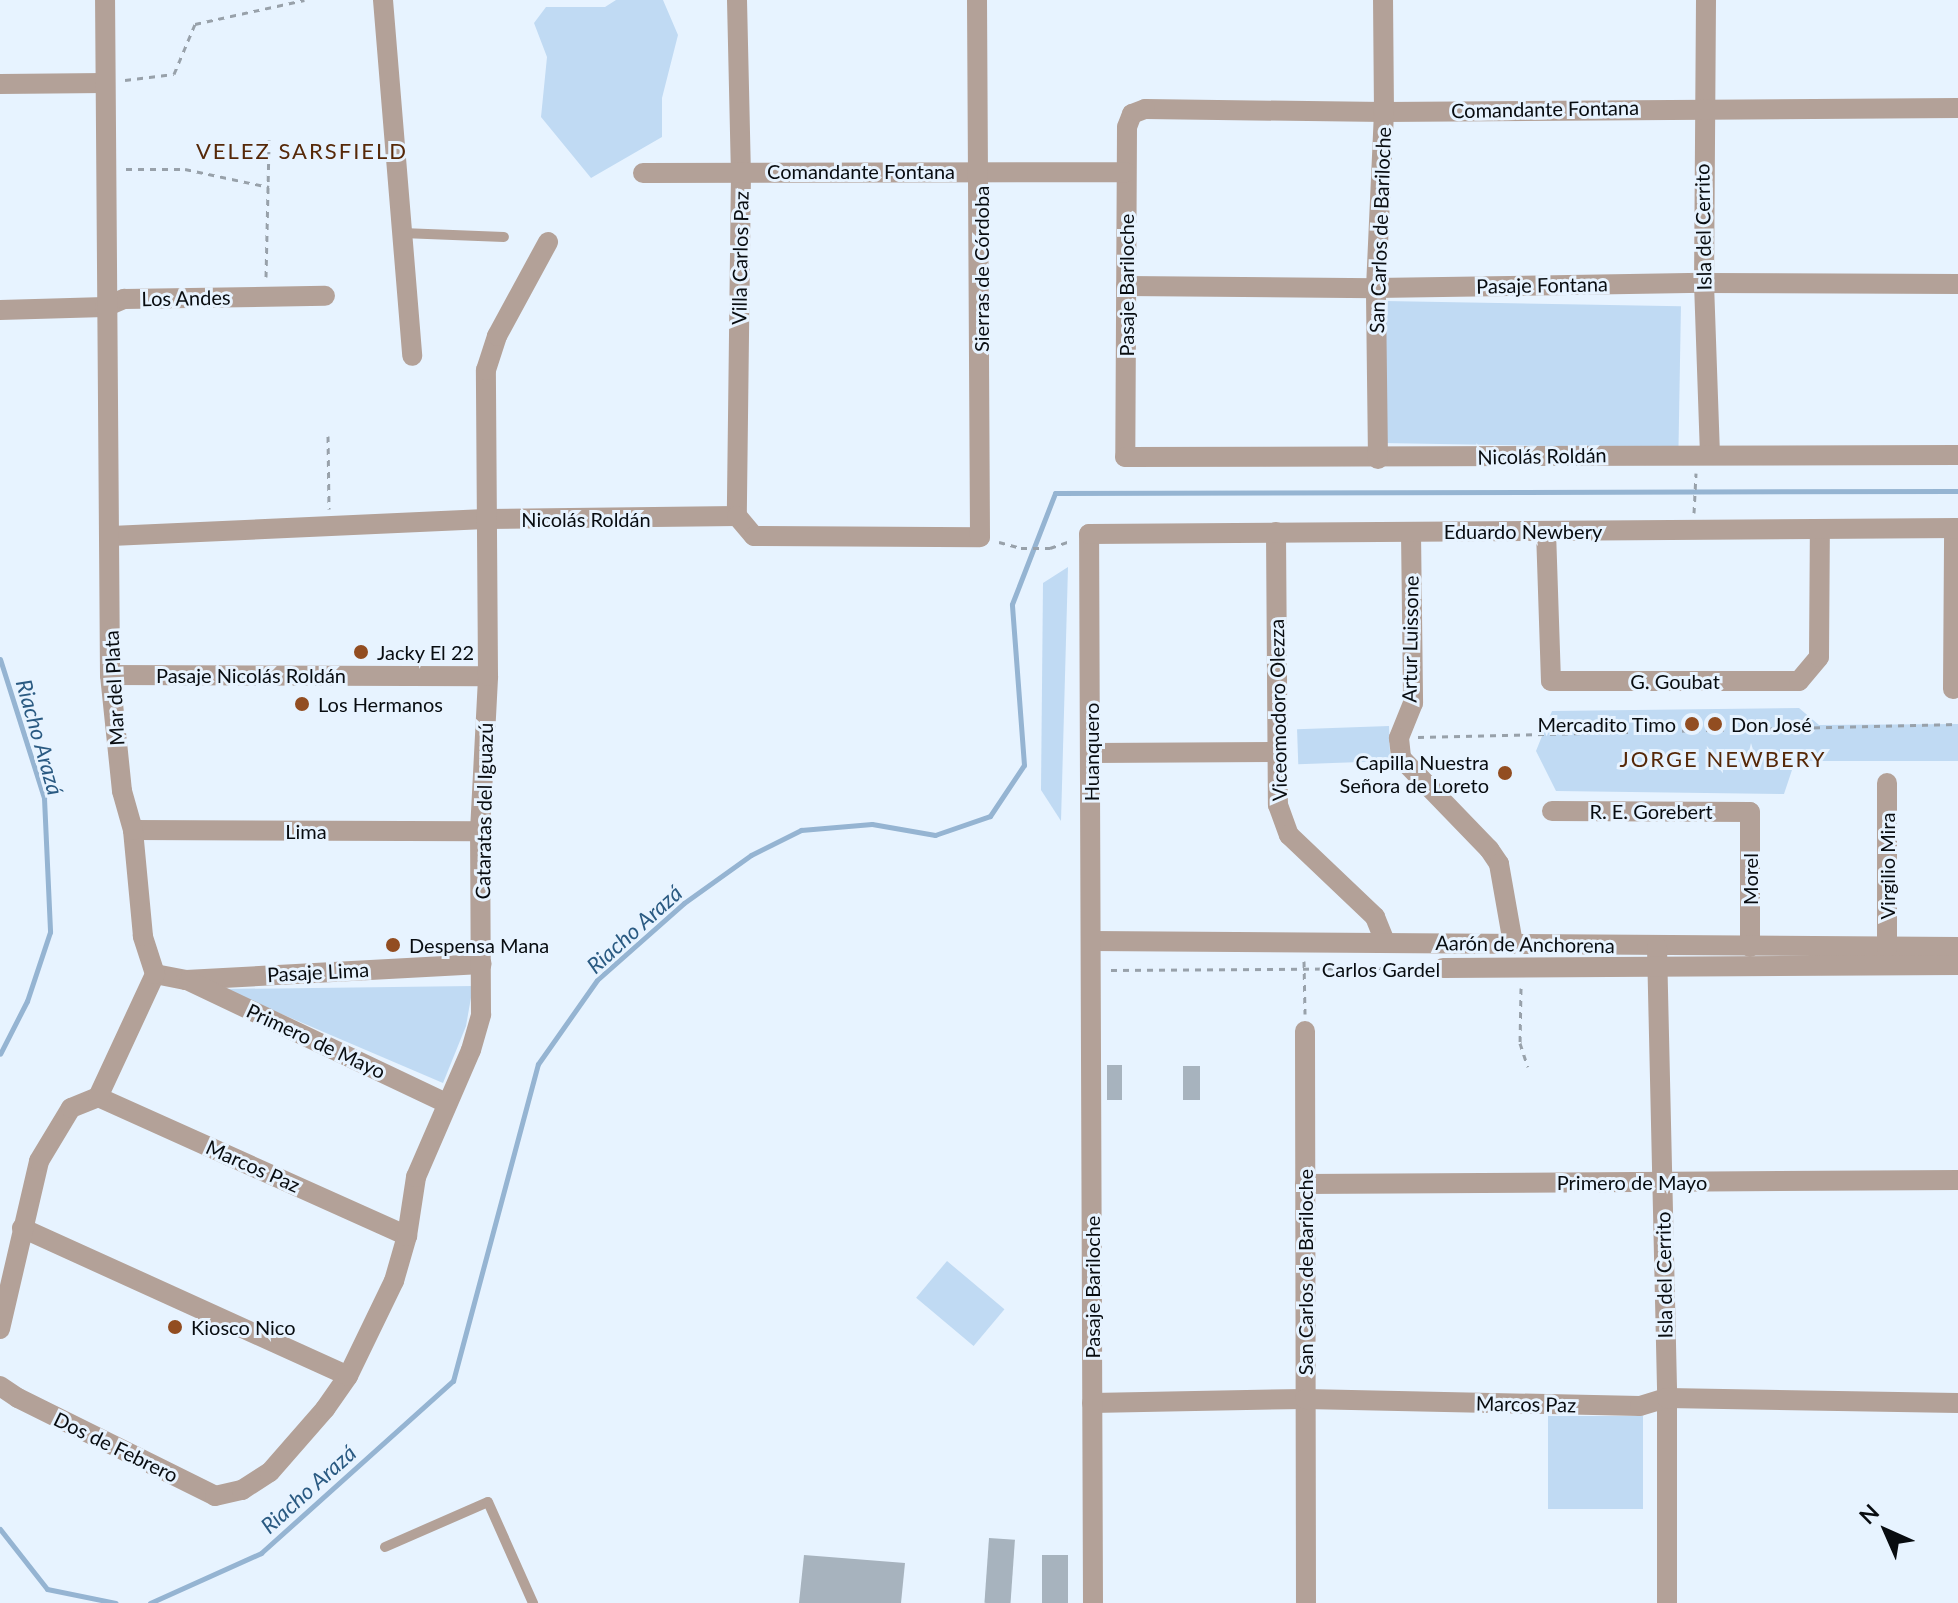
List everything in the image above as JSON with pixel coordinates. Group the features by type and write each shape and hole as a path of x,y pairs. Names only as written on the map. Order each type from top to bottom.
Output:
{"street":[{"name":"Mar del Plata","path":"105,0 110,675 122,791 133,830 143,936 155,974"},
{"path":"383,0 412,356"},
{"name":"Villa Carlos Paz","path":"737,0 741,172 737,516"},
{"name":"Sierras de Córdoba","path":"977,0 980,537"},
{"name":"San Carlos de Bariloche","path":"1378,459 1376,288 1384,112 1383,0"},
{"name":"Isla del Cerrito","path":"1706,0 1702,107 1710,453"},
{"path":"0,84 105,83"},
{"name":"Comandante Fontana","path":"1132,114 1145,109 1384,112 1702,107 1958,108"},
{"name":"Pasaje Bariloche","path":"1125,457 1126,172 1127,127 1132,114"},
{"name":"Comandante Fontana","path":"643,173 1126,172"},
{"name":"Cataratas del Iguazú","path":"215,1496 242,1490 270,1472 325,1409 348,1376 394,1281 407,1236 416,1177 471,1050 481,1014 480,831 488,676 486,370 497,336 548,242"},
{"name":"Pasaje Fontana","path":"1126,286 1376,288 1704,283 1958,284"},
{"name":"Los Andes","path":"0,310 105,307 124,299 325,296"},
{"name":"Nicolás Roldán","path":"1125,457 1378,459 1710,453 1958,455"},
{"path":"737,516 754,536 980,537"},
{"name":"Nicolás Roldán","path":"111,536 486,519 737,516"},
{"path":"1953,689 1956,528"},
{"name":"Eduardo Newbery","path":"1089,534 1956,528"},
{"name":"G. Goubat","path":"1546,531 1551,681 1799,681 1819,657 1820,529"},
{"name":"Viceomodoro Olezza","path":"1276,532 1275,752 1278,805 1289,835 1375,917 1385,942"},
{"name":"Artur Luissone","path":"1399,738 1413,703 1411,532"},
{"name":"Huanquero","path":"1089,534 1092,970"},
{"name":"Pasaje Nicolás Roldán","path":"110,675 488,676"},
{"path":"1399,738 1401,758 1489,849 1499,864 1513,943"},
{"path":"1092,753 1275,752"},
{"name":"Virgilio Mira","path":"1887,783 1887,948"},
{"name":"R. E. Gorebert","path":"1552,811 1750,812"},
{"name":"Morel","path":"1750,812 1750,947"},
{"name":"Lima","path":"133,830 480,831"},
{"name":"Aarón de Anchorena","path":"1092,941 1513,943 1657,957 1750,947 1958,947"},
{"name":"Isla del Cerrito","path":"1657,957 1667,1398 1667,1603"},
{"name":"Carlos Gardel","path":"1443,968 1521,968 1657,957 1958,965"},
{"name":"Pasaje Lima","path":"155,974 186,980 482,964"},
{"name":"Pasaje Bariloche","path":"1092,970 1093,1603"},
{"path":"0,1329 39,1161 71,1108 98,1097 155,974"},
{"name":"Primero de Mayo","path":"186,980 446,1103"},
{"name":"San Carlos de Bariloche","path":"1305,1031 1306,1603"},
{"name":"Marcos Paz","path":"98,1097 407,1236"},
{"name":"Primero de Mayo","path":"1305,1184 1958,1180"},
{"path":"22,1228 348,1376"},
{"name":"Dos de Febrero","path":"0,1386 18,1398 215,1496"},
{"name":"Marcos Paz","path":"1092,1403 1305,1399 1640,1406 1667,1398 1958,1403"}],"lane":[{"path":"402,233 504,237"},
{"path":"385,1547 488,1502 533,1603"}],"path":[{"path":"105,83 174,74 195,24 304,0"},
{"path":"266,297 269,140"},
{"path":"106,169 185,169 269,187"},
{"path":"328,436 329,526"},
{"path":"1694,477 1694,506"},
{"path":"980,537 1021,548 1050,548"},
{"path":"1399,738 1958,724"},
{"path":"1304,942 1305,1031"},
{"name":"Carlos Gardel","path":"1092,970 1443,968"},
{"path":"1521,968 1520,1043 1528,1067"}],"shaded area":[{"path":"616,0 663,0 678,35 662,98 662,137 591,178 541,117 547,57 534,23 546,7 605,7"},
{"path":"1385,301 1681,306 1678,448 1383,443"},
{"path":"1068,567 1061,821 1041,790 1043,583"},
{"path":"1799,708 1819,725 1958,724 1958,761 1795,761 1784,794 1556,791 1536,751 1552,711"},
{"path":"1389,726 1390,761 1298,764 1297,729"},
{"path":"473,986 466,1026 443,1083 223,989"},
{"path":"947,1261 1004,1309 974,1346 916,1298"},
{"path":"1548,1416 1643,1416 1643,1509 1548,1509"}],"building":[{"path":"1107,1065 1122,1065 1122,1100 1107,1100"},
{"path":"1183,1066 1200,1066 1200,1100 1183,1100"},
{"path":"989,1538 1015,1540 1011,1603 984,1603"},
{"path":"804,1555 905,1563 901,1603 799,1603"},
{"path":"1042,1555 1068,1555 1068,1603 1042,1603"}],"waterway":[{"name":"Riacho Arazá","path":"150,1603 261,1553 453,1381 538,1064 597,980 684,903 751,855 801,830 872,824 935,835 990,816 1024,765 1012,604 1055,493 1958,491"},
{"name":"Riacho Arazá","path":"0,659 44,798 50,932 27,1001 0,1054"},
{"name":"Riacho Arazá","path":"0,1529 47,1589 116,1603"}],"place":[{"name":"Jacky El 22","path":"361,652"},
{"name":"Los Hermanos","path":"302,704"},
{"name":"Mercadito Timo","path":"1692,724"},
{"name":"Don José","path":"1715,724"},
{"name":"Capilla Nuestra Señora de Loreto","path":"1505,773"},
{"name":"Despensa Mana","path":"393,945"},
{"name":"Kiosco Nico","path":"175,1327"}],"district":[{"name":"VELEZ SARSFIELD","path":"302,151"},
{"name":"JORGE NEWBERY","path":"1723,759"}]}
